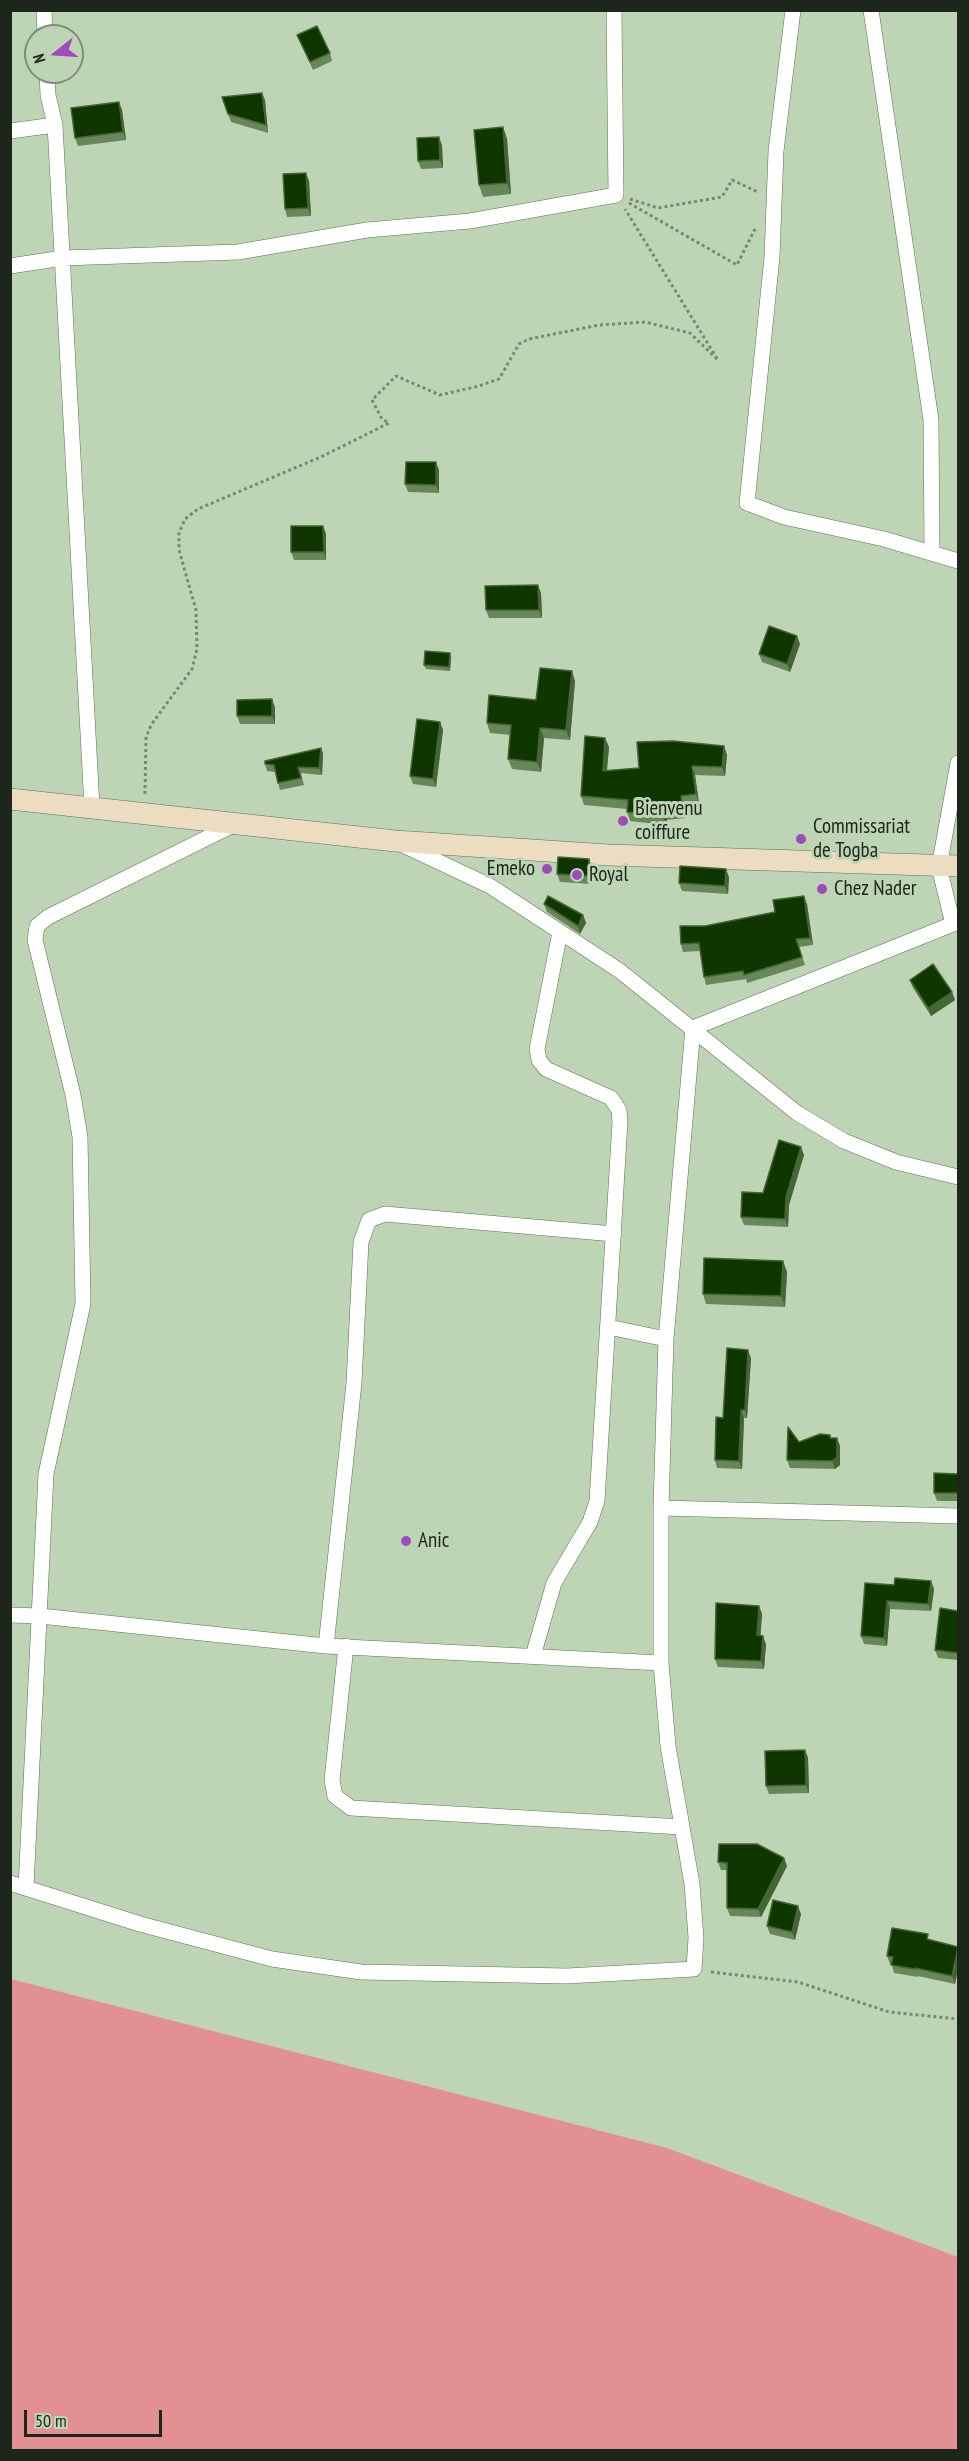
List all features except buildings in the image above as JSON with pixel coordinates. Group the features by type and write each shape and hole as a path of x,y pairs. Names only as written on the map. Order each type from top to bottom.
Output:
{"street":[{"path":"10,266 63,258 238,252 367,230 470,221 616,195 614,10"},
{"path":"793,10 776,151 772,258 747,503 784,517 884,539 958,561"},
{"path":"871,10 931,420 932,554"},
{"path":"48,84 55,125 92,807"},
{"path":"10,131 55,125"},
{"path":"693,1028 956,923 949,867 958,763"},
{"path":"10,799 395,841 608,855 949,867"},
{"path":"26,1887 46,1474 83,1304 80,1137 74,1095 35,940 37,926 48,917 235,824"},
{"path":"395,841 489,886 620,971 797,1113 844,1141 896,1162 958,1177"},
{"path":"533,1656 554,1583 591,1522 597,1501 621,1122 619,1110 611,1098 546,1069 539,1060 537,1049 560,932"},
{"path":"10,1883 140,1924 272,1959 361,1972 567,1976 694,1969 696,1938 693,1884 668,1746 661,1663 661,1508 666,1339 693,1028"},
{"path":"326,1646 354,1383 361,1242 369,1220 385,1214 614,1234"},
{"path":"608,1327 666,1339"},
{"path":"661,1508 958,1516"},
{"path":"10,1616 40,1616 326,1646 661,1663"},
{"path":"346,1646 332,1780 335,1796 351,1808 682,1827"}],"path":[{"path":"616,195 658,208 722,197 732,180 765,196"},
{"path":"616,195 737,265 758,223"},
{"path":"145,813 146,738 151,725 192,669 197,649 196,610 179,550 179,533 184,519 198,509 323,456 389,423 382,419 372,400 396,376 440,395 499,379 519,344 529,339 599,325 645,322 690,333 718,360 616,195"},
{"path":"694,1969 798,1982 889,2012 958,2019"}],"shaded area":[{"path":"11,1979 667,2148 958,2257 958,2450 11,2450"}],"place":[{"name":"Bienvenu coiffure","path":"623,821"},
{"name":"Commissariat de Togba","path":"801,839"},
{"name":"Emeko","path":"547,869"},
{"name":"Royal","path":"577,875"},
{"name":"Chez Nader","path":"822,889"},
{"name":"Anic","path":"406,1541"}]}
